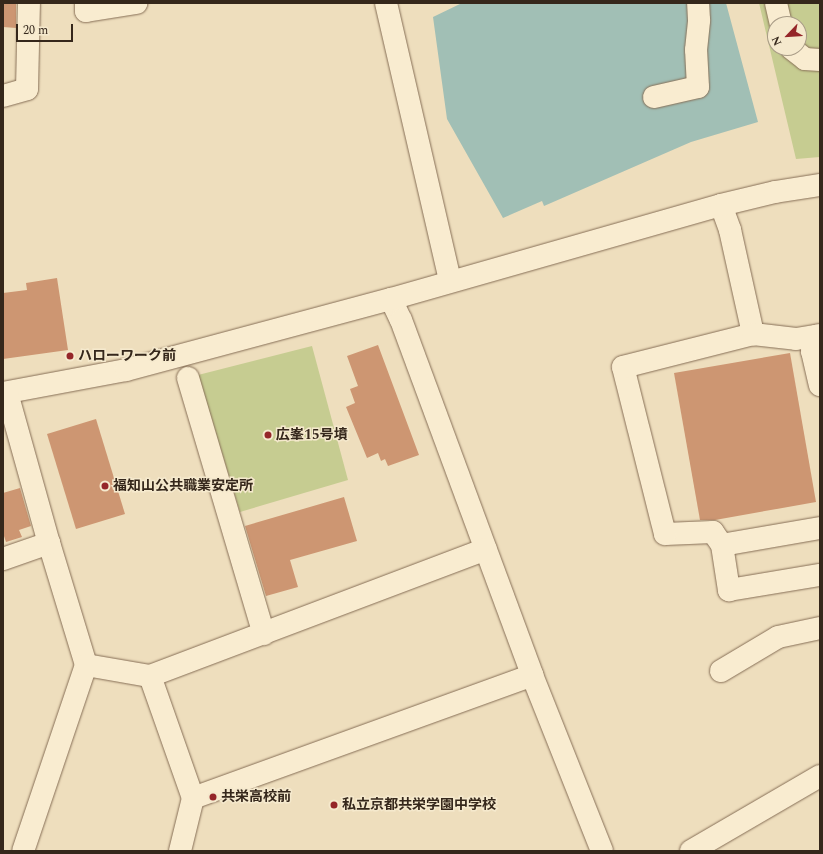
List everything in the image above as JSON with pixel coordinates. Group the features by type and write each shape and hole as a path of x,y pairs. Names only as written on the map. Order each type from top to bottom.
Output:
{"street":[{"path":"3,96 27,89 29,3"},
{"path":"86,3 86,11 136,3"},
{"path":"654,96 698,87 696,50 700,20 698,3"},
{"path":"776,3 779,16"},
{"path":"391,5 450,281"},
{"path":"801,56 805,59 820,60"},
{"path":"23,851 86,665 5,393 126,370 391,299 721,205 775,192 819,190"},
{"path":"721,205 730,230 754,334"},
{"path":"391,299 532,675 602,851"},
{"path":"818,335 796,339 754,334 623,367 665,534 713,532 722,545 729,590 820,575"},
{"path":"818,335 812,351 820,385"},
{"path":"188,378 264,634"},
{"path":"722,545 820,528"},
{"path":"3,559 49,543"},
{"path":"86,665 150,676 486,549"},
{"path":"721,671 778,637 820,628"},
{"path":"193,798 532,675"},
{"path":"150,676 193,798 180,851"},
{"path":"690,851 820,776"}],"green space":[{"path":"759,3 820,3 820,157 796,159 772,56 807,56 807,16 767,16 767,37"},
{"path":"312,346 348,480 240,512 198,375"}],"water":[{"path":"462,3 726,3 758,122 691,142 544,206 542,201 503,218 447,119 433,17"}],"building":[{"path":"3,3 16,3 16,28 3,27"},
{"path":"57,278 68,350 3,359 3,293 27,290 26,283"},
{"path":"378,345 419,455 388,466 385,459 381,461 378,453 367,458 346,407 355,403 350,389 358,386 347,356"},
{"path":"790,353 816,502 715,520 700,520 674,373"},
{"path":"96,419 125,514 76,529 47,434"},
{"path":"20,488 31,526 19,530 22,537 6,542 3,533 3,493"},
{"path":"344,497 357,541 290,560 298,587 266,596 245,526"}],"place":[{"name":"ハローワーク前","path":"70,356"},
{"name":"広峯15号墳","path":"268,435"},
{"name":"福知山公共職業安定所","path":"105,486"},
{"name":"共栄高校前","path":"213,797"},
{"name":"私立京都共栄学園中学校","path":"334,805"}]}
